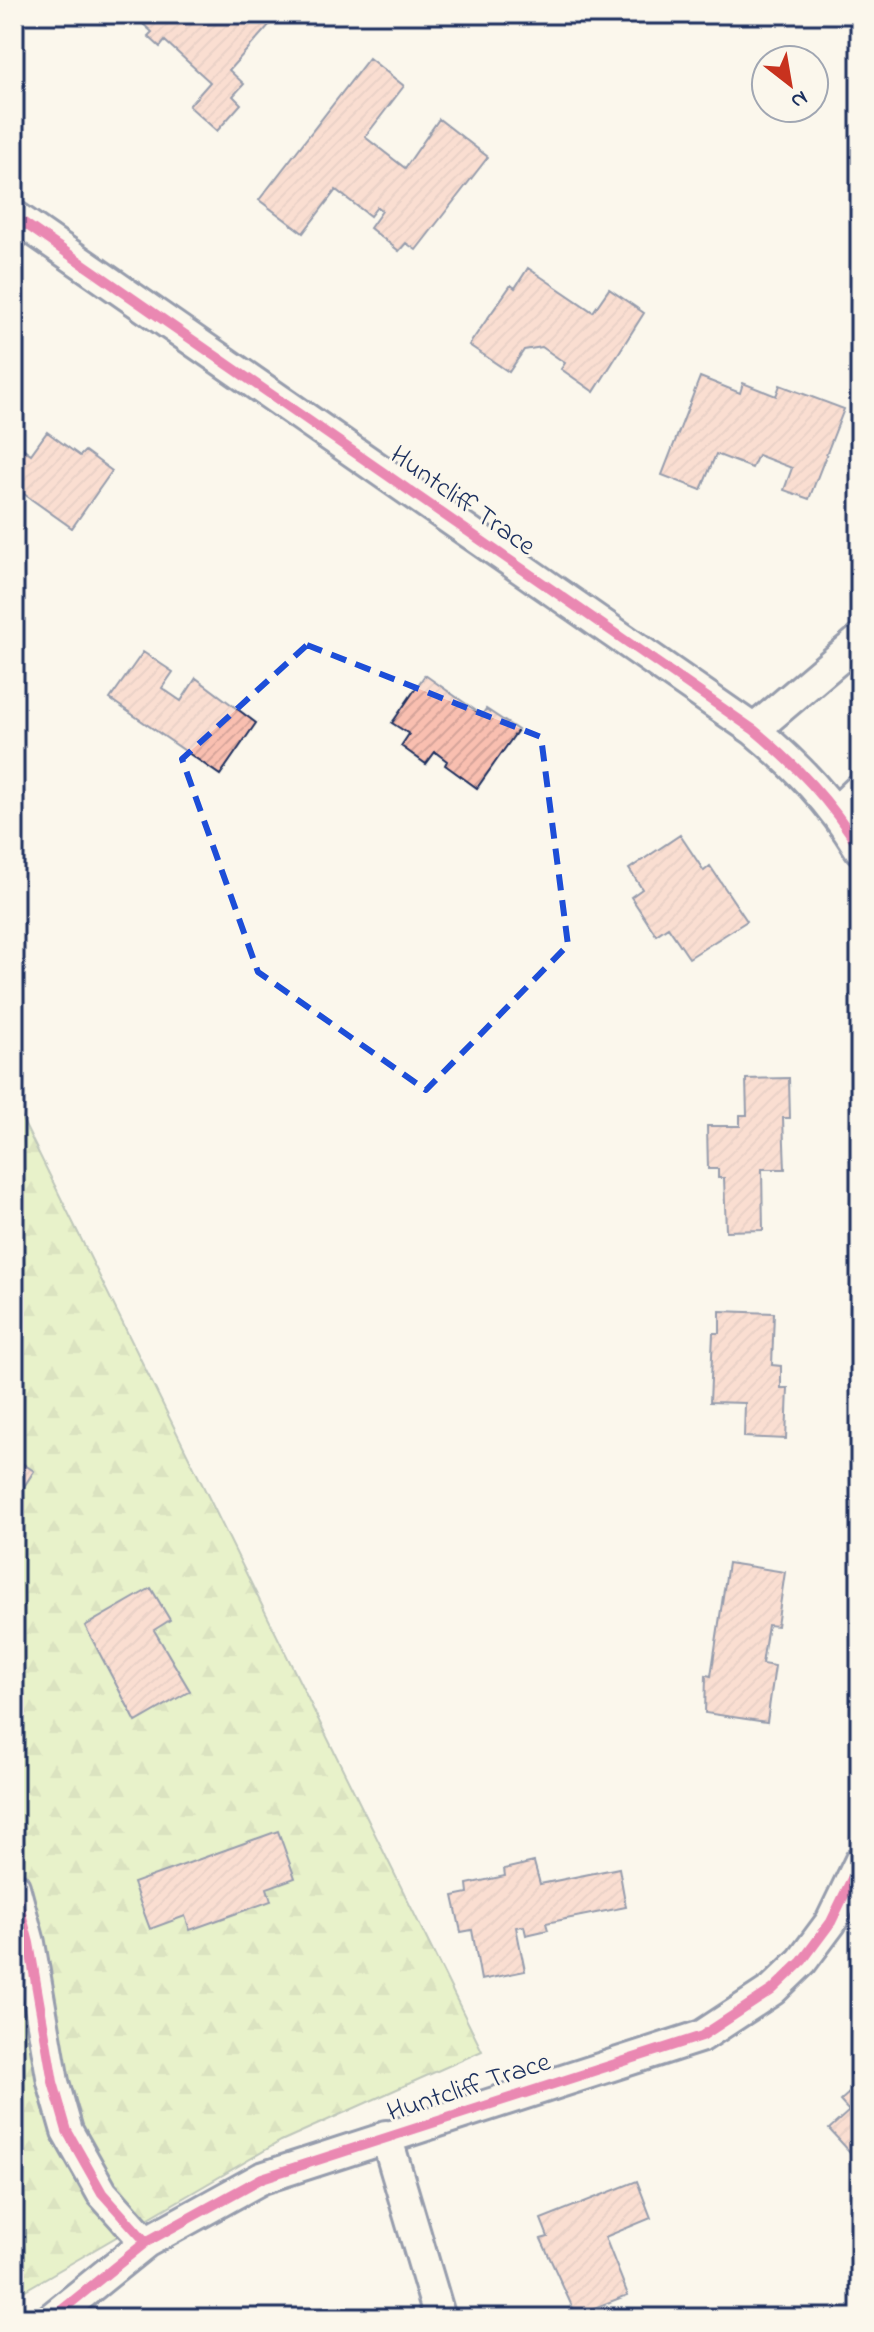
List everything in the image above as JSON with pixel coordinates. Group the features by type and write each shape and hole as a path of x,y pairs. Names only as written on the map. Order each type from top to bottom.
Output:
{"street":[{"name":"Huntcliff Trace","path":"14,216 754,730 798,766 837,811 860,849"},
{"path":"754,730 860,640"},
{"path":"837,811 860,789"},
{"name":"Huntcliff Trace","path":"52,2318 146,2242 262,2178 702,2036 772,1990 802,1961 831,1922 860,1862"},
{"path":"14,1887 29,1943 53,2082 67,2131 102,2193 146,2242"},
{"path":"386,2136 440,2318"}],"highlighted area":[{"path":"307,645 541,737 568,945 426,1090 258,972 182,759"}],"green space":[{"path":"14,1103 482,2051 281,2141 20,2293 14,2285"}],"building":[{"path":"228,14 235,21 242,14 279,14 229,70 244,84 233,96 241,104 217,131 189,106 210,82 165,41 160,47 148,36 152,32 133,15"},
{"path":"369,58 404,86 365,137 405,168 439,119 488,157 416,250 406,243 399,251 370,228 382,211 377,207 370,216 336,190 303,233 259,200"},
{"path":"528,268 593,312 609,289 644,313 594,392 561,369 565,363 542,347 524,350 509,372 469,345 511,285 515,288"},
{"path":"700,377 740,393 743,383 776,396 780,385 844,409 809,499 784,490 792,468 758,455 752,468 716,454 701,490 662,475"},
{"path":"47,432 80,456 85,451 112,471 72,528 14,487 14,442 31,454"},
{"path":"143,652 173,672 162,688 181,701 196,678 256,723 220,775 110,699"},
{"path":"425,675 482,715 486,709 518,730 477,788 445,765 447,761 435,752 426,764 401,746 409,734 392,723"},
{"path":"680,835 704,871 710,866 747,921 689,958 668,927 656,935 631,897 642,889 629,869"},
{"path":"789,1078 790,1118 783,1118 785,1169 762,1169 763,1230 726,1231 724,1178 718,1178 718,1169 708,1169 707,1126 740,1126 740,1115 747,1115 746,1079"},
{"path":"720,1311 774,1313 772,1365 781,1366 781,1388 788,1388 786,1439 744,1437 745,1403 710,1402 713,1333 720,1333"},
{"path":"14,1458 34,1471 14,1502"},
{"path":"728,1563 785,1572 777,1626 768,1625 762,1664 775,1666 767,1722 705,1713 706,1675 711,1676"},
{"path":"151,1588 170,1620 154,1630 190,1691 136,1722 85,1626"},
{"path":"278,1831 295,1878 267,1888 271,1901 190,1930 185,1916 150,1929 133,1883"},
{"path":"534,1862 540,1884 619,1868 626,1907 546,1923 548,1930 526,1935 524,1926 516,1927 525,1971 481,1980 472,1930 461,1932 453,1896 468,1893 467,1884 505,1876 504,1869"},
{"path":"860,2083 860,2163 829,2129 849,2111 840,2101"},
{"path":"637,2181 651,2218 605,2237 628,2295 576,2315 541,2239 548,2237 541,2219"}],"cycle path":[{"path":"14,216 754,730 812,785 860,849"},
{"path":"52,2318 146,2242 262,2178 702,2036 772,1990 802,1961 831,1922 860,1862"},
{"path":"14,1887 29,1943 53,2082 67,2131 102,2193 146,2242"}]}
